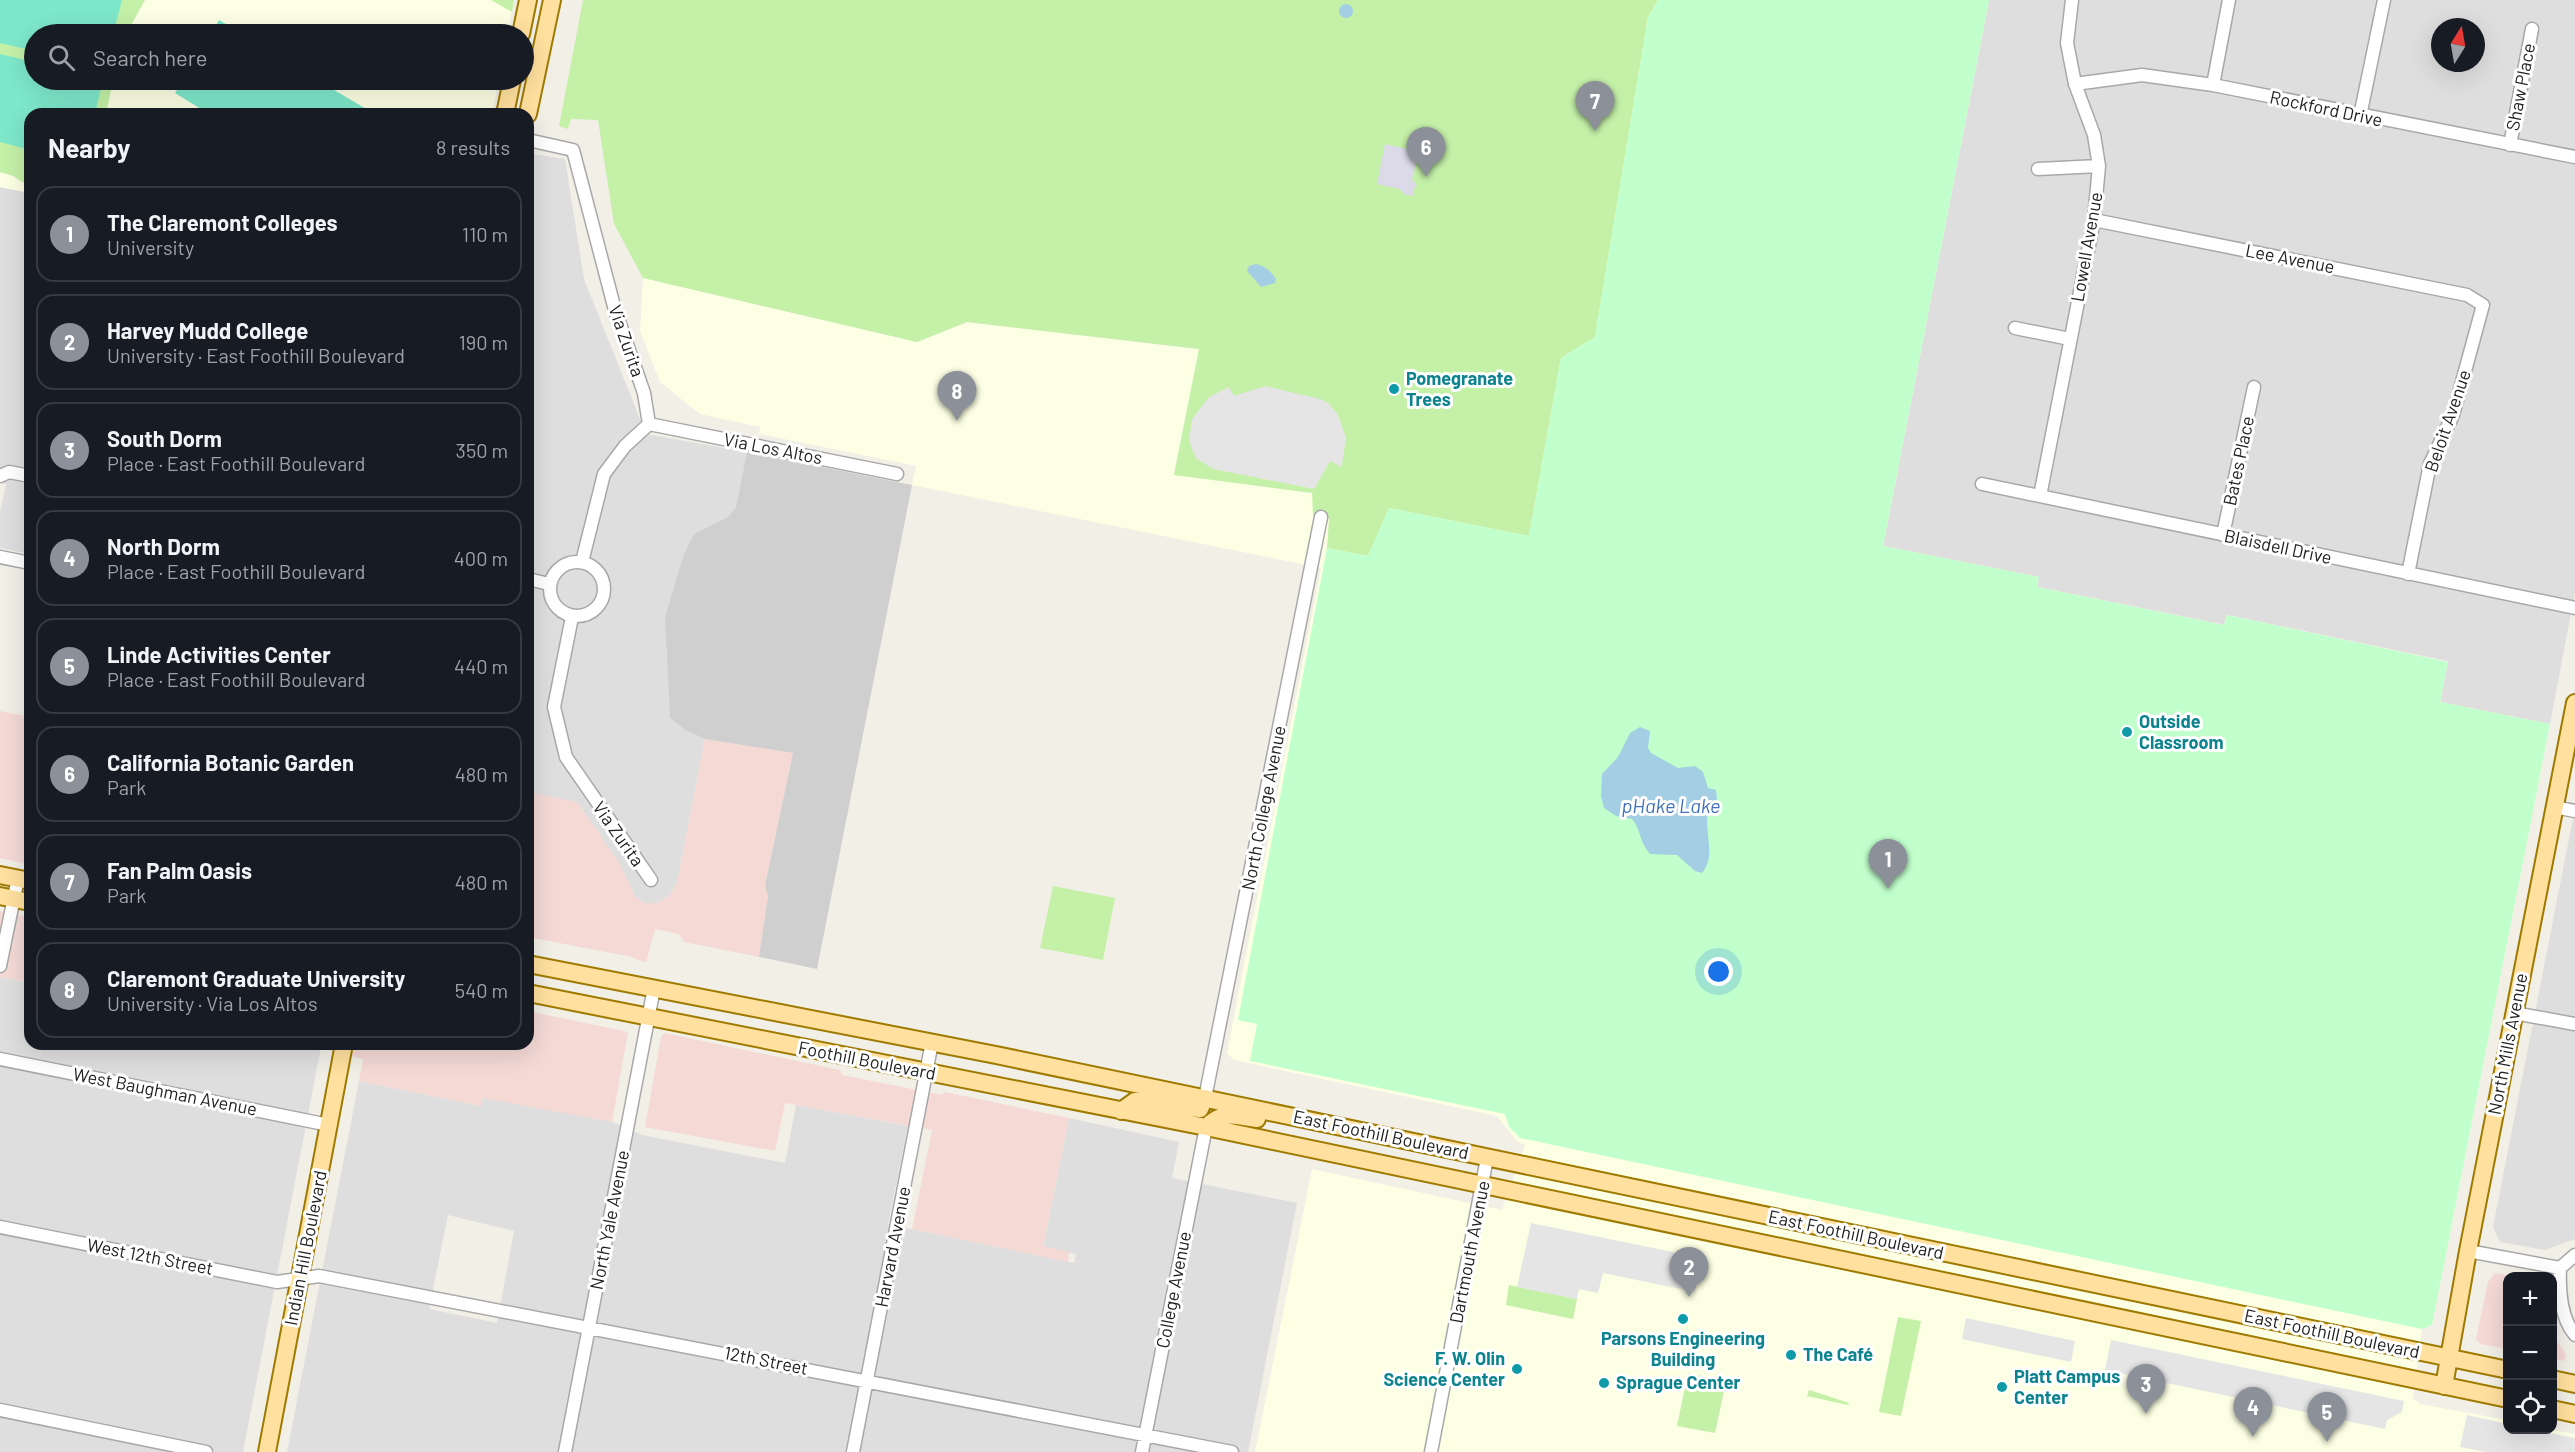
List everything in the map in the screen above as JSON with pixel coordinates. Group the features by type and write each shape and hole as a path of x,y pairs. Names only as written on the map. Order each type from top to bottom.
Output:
{"main road":[{"path":"523,24 528,0"},
{"path":"534,86 552,0"},
{"path":"507,108 510,90"},
{"path":"529,108 533,90"},
{"name":"North Mills Avenue","path":"2444,1386 2468,1251 2575,703"},
{"path":"0,875 24,879"},
{"name":"Foothill Boulevard","path":"534,965 932,1042 1205,1098"},
{"name":"Foothill Boulevard","path":"534,994 1206,1128"},
{"name":"Indian Hill Boulevard","path":"267,1452 343,1050"},
{"path":"1120,1111 1135,1101 1200,1109 1205,1098"},
{"name":"East Foothill Boulevard","path":"1205,1098 2503,1369"},
{"path":"1206,1128 1216,1117 1225,1115 1272,1122 1299,1118"},
{"name":"East Foothill Boulevard","path":"1206,1128 2503,1398"},
{"path":"2557,1380 2575,1384"},
{"path":"2557,1410 2575,1414"}],"street":[{"name":"Lowell Avenue","path":"2040,496 2094,220 2099,166 2094,135 2075,84 2067,43 2072,0"},
{"path":"2213,85 2229,0"},
{"path":"2360,116 2384,0"},
{"name":"Shaw Place","path":"2510,146 2532,29"},
{"name":"Rockford Drive","path":"2075,84 2142,75 2213,85 2510,146 2575,157"},
{"name":"Via Zurita","path":"534,141 573,150 615,310 644,393 649,424"},
{"path":"2038,169 2099,166"},
{"name":"Lee Avenue","path":"2094,220 2467,295 2483,305"},
{"name":"Beloit Avenue","path":"2408,574 2430,464 2453,415 2483,305"},
{"path":"2015,328 2070,339"},
{"name":"Bates Place","path":"2223,535 2254,387"},
{"path":"582,562 604,474 625,446 649,424"},
{"name":"Via Los Altos","path":"649,424 897,474"},
{"path":"0,476 9,472 24,475"},
{"name":"Blaisdell Drive","path":"1982,484 2575,608"},
{"name":"North College Avenue","path":"1205,1098 1321,517"},
{"path":"0,557 24,562"},
{"path":"571,562 582,562 592,566 600,574 604,584 604,594 600,605 592,612 582,616 572,616 554,605 549,584 561,566 571,562"},
{"path":"534,580 549,584"},
{"name":"Via Zurita","path":"572,616 554,707 566,756 651,880"},
{"path":"2554,807 2575,811"},
{"path":"0,966 14,899 24,879"},
{"name":"North Yale Avenue","path":"565,1452 654,988"},
{"path":"2514,1013 2575,1024"},
{"name":"Harvard Avenue","path":"853,1452 932,1042"},
{"name":"West Baughman Avenue","path":"0,1059 329,1125"},
{"name":"College Avenue","path":"1142,1452 1206,1128"},
{"name":"Dartmouth Avenue","path":"1431,1452 1487,1158"},
{"name":"West 12th Street","path":"0,1227 277,1282 300,1280"},
{"path":"2468,1251 2560,1268"},
{"path":"2575,1255 2560,1268 2559,1288 2566,1324 2575,1335"},
{"name":"12th Street","path":"300,1280 319,1276 1232,1452"},
{"path":"0,1410 206,1452"}],"shaded area":[{"path":"0,0 514,0 509,24 24,24 24,90 496,90 493,108 24,108 24,192 0,187"},
{"path":"1658,0 1989,0 1883,546 2039,577 2037,587 2224,625 2227,615 2448,662 2440,702 2550,724 2432,1325 2422,1329 2413,1398 2420,1404 2503,1419 2503,1434 2557,1434 2557,1431 2575,1434 2575,1452 1255,1452 1312,1169 1502,1210 1525,1145 1518,1142 1497,1116 1234,1060 1227,1053 1321,568 912,485 916,466 759,434 760,427 700,414 660,382 640,331 643,278 917,342 967,322 1199,349 1174,474 1312,493"},
{"path":"1989,0 2575,0 2575,592 2550,724 2440,702 2448,661 2227,615 2225,625 2037,587 2038,578 1883,546"},
{"path":"1385,144 1419,152 1412,179 1417,185 1413,190 1413,196 1406,195 1399,189 1377,184"},
{"path":"534,154 565,159 584,279 646,434 747,452 736,507 728,517 694,534 666,652 669,667 670,718 685,730 705,739 677,883 669,896 658,903 645,903 635,897 620,864 534,797"},
{"path":"0,187 24,192 24,553 0,548 0,512 6,484 0,482"},
{"path":"1265,386 1320,399 1328,403 1338,415 1346,438 1342,464 1341,467 1330,461 1314,489 1213,469 1196,458 1189,441 1192,419 1209,397 1229,387 1234,396"},
{"path":"747,452 912,485 817,969 759,957 768,896 765,885 793,753 705,739 685,730 670,718 665,617 683,557 694,534 728,517 736,507"},
{"path":"0,711 24,716 24,864 0,858"},
{"path":"705,739 793,753 765,884 768,896 759,957 684,942 679,934 655,929 646,963 632,957 534,938 534,793 577,802 620,864 635,897 645,903 657,903 669,896 677,883"},
{"path":"2575,808 2575,1239 2545,1250 2500,1242 2493,1227"},
{"path":"0,911 24,916 24,982 0,977"},
{"path":"0,977 24,982 24,1050 320,1050 243,1452 0,1452"},
{"path":"534,1012 628,1032 612,1122 483,1098 481,1106 359,1081 363,1059 328,1050 534,1050"},
{"path":"664,1033 840,1070 842,1075 942,1095 945,1092 1069,1118 1043,1246 1069,1252 1068,1262 912,1229 932,1130 785,1103 775,1151 645,1127 661,1037"},
{"path":"359,1081 481,1106 483,1098 541,1107 612,1122 642,1135 785,1163 796,1105 908,1126 888,1224 1074,1263 1076,1254 1043,1247 1069,1118 1179,1142 1172,1178 1297,1203 1248,1452 287,1452","holes":["448,1215 514,1231 497,1323 429,1309"]},
{"path":"1531,1223 1702,1258 1695,1292 1603,1273 1598,1293 1579,1289 1577,1299 1517,1287"},
{"path":"2495,1273 2503,1274 2503,1348 2480,1344 2476,1339 2488,1282"},
{"path":"1966,1318 2075,1341 2071,1362 1962,1339"},
{"path":"2111,1340 2404,1401 2402,1412 2387,1420 2385,1429 2105,1370"},
{"path":"2557,1341 2566,1355 2564,1361 2557,1360"},
{"path":"2467,1415 2503,1423 2503,1434 2554,1434 2575,1438 2575,1452 2486,1452 2460,1447"}],"green space":[{"path":"0,0 145,0 132,24 24,24 24,90 111,90 107,108 24,108 24,183 13,176 0,172"},
{"path":"0,0 122,0 116,24 24,24 24,49 0,43"},
{"path":"491,0 514,0 512,12"},
{"path":"583,0 1658,0 1648,17 1595,337 1561,358 1529,536 1389,508 1368,556 1327,548 1329,519 1313,515 1312,493 1174,475 1199,349 967,322 917,342 643,278 614,224 598,120 571,119 568,129 559,126"},
{"path":"1658,0 1989,0 1883,546 2039,577 2037,587 2224,625 2227,615 2448,662 2440,702 2550,724 2432,1325 2422,1329 1520,1138 1509,1127 1505,1114 1250,1061 1257,1024 1238,1020 1327,548 1368,556 1389,508 1529,536 1561,358 1595,337 1648,17"},
{"path":"0,54 24,60 24,90 101,90 96,108 24,108 24,148 0,142"},
{"path":"177,90 334,90 365,108 199,108 175,93"},
{"path":"1053,886 1115,898 1103,960 1040,948"},
{"path":"1509,1285 1577,1299 1573,1319 1506,1305"},
{"path":"1898,1317 1921,1321 1901,1416 1879,1412"},
{"path":"1688,1373 1726,1381 1715,1433 1677,1426"},
{"path":"1809,1390 1849,1403 1848,1405 1807,1396"}],"water":[{"path":"1346,4 1351,6 1353,11 1351,16 1346,18 1341,16 1339,11 1341,6"},
{"path":"1256,264 1270,271 1276,279 1275,283 1261,287 1247,271 1249,266"},
{"name":"pHake Lake","path":"1640,727 1650,731 1648,748 1651,753 1678,768 1695,766 1703,772 1708,788 1716,790 1717,799 1708,815 1709,855 1702,873 1695,871 1677,855 1650,854 1632,819 1616,816 1604,808 1601,796 1602,774 1618,757 1630,733"}],"place":[{"name":"Fan Palm Oasis","path":"1595,131"},
{"name":"California Botanic Garden","path":"1426,177"},
{"name":"Pomegranate Trees","path":"1394,389"},
{"name":"Claremont Graduate University","path":"957,421"},
{"name":"Outside Classroom","path":"2127,732"},
{"name":"The Claremont Colleges","path":"1888,889"},
{"name":"Harvey Mudd College","path":"1689,1297"},
{"name":"Parsons Engineering Building","path":"1683,1319"},
{"name":"The Café","path":"1791,1355"},
{"name":"F. W. Olin Science Center","path":"1517,1369"},
{"name":"Sprague Center","path":"1604,1383"},
{"name":"Platt Campus Center","path":"2002,1387"},
{"name":"South Dorm","path":"2146,1414"},
{"name":"North Dorm","path":"2253,1437"},
{"name":"Linde Activities Center","path":"2327,1442"}]}
